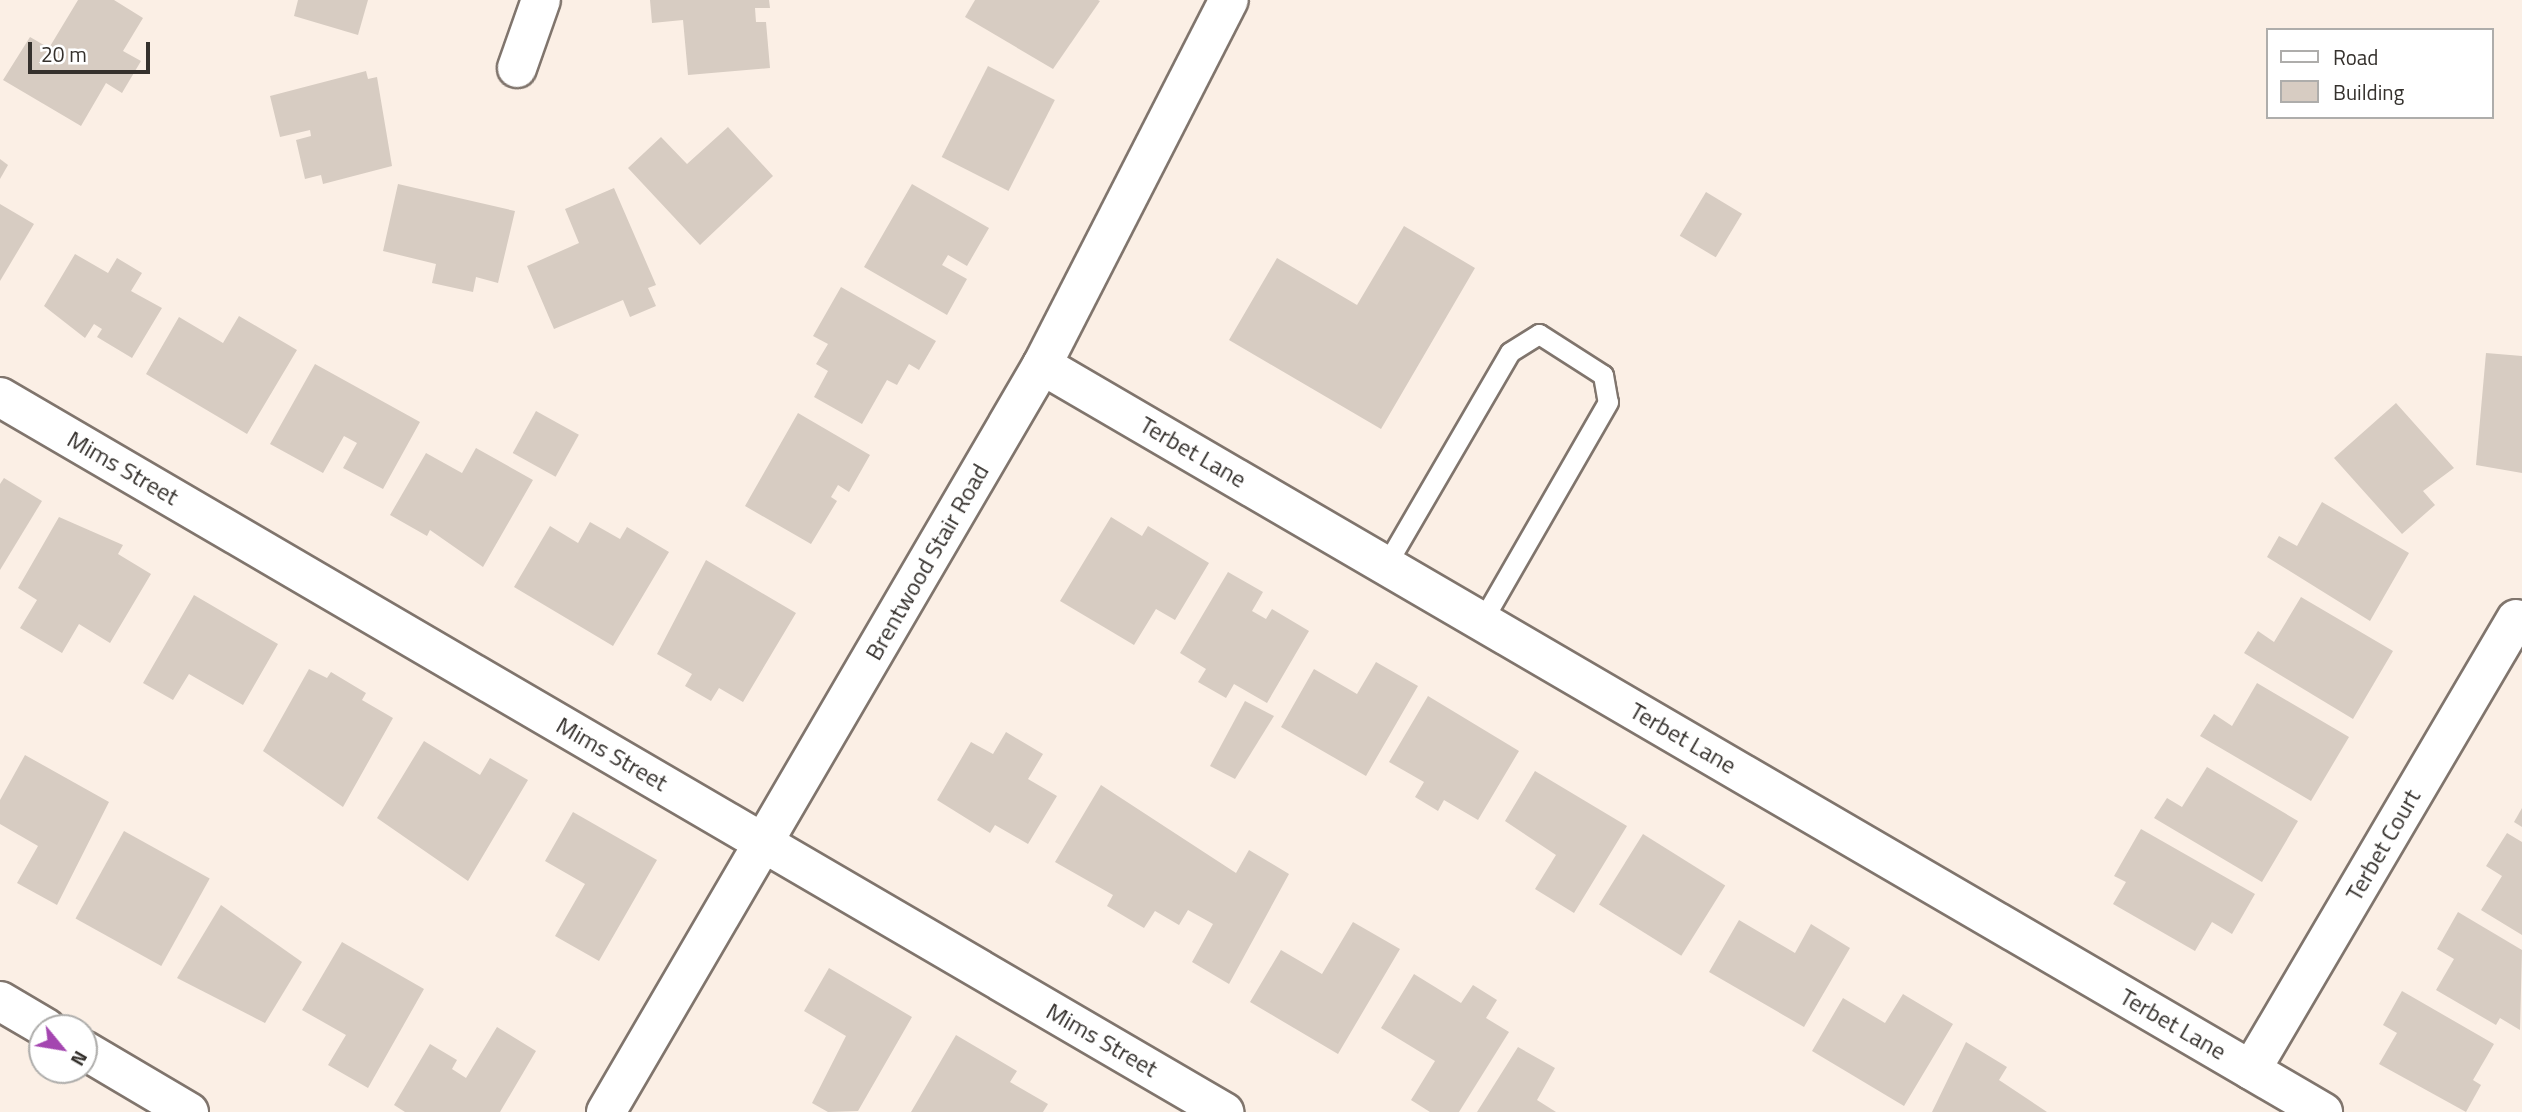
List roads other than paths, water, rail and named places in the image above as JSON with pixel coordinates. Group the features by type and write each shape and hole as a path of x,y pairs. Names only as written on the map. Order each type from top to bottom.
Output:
{"street":[{"path":"517,68 541,0"},
{"name":"Brentwood Stair Road","path":"606,1112 1042,365 1228,0"},
{"name":"Terbet Lane","path":"1042,365 2323,1112"},
{"name":"Mims Street","path":"0,397 1224,1112"},
{"name":"Terbet Court","path":"2251,1070 2516,620"},
{"path":"0,1001 28,1017"},
{"path":"98,1058 189,1112"}],"lane":[{"path":"1386,565 1510,352 1539,334 1604,375 1608,402 1482,621"}]}
